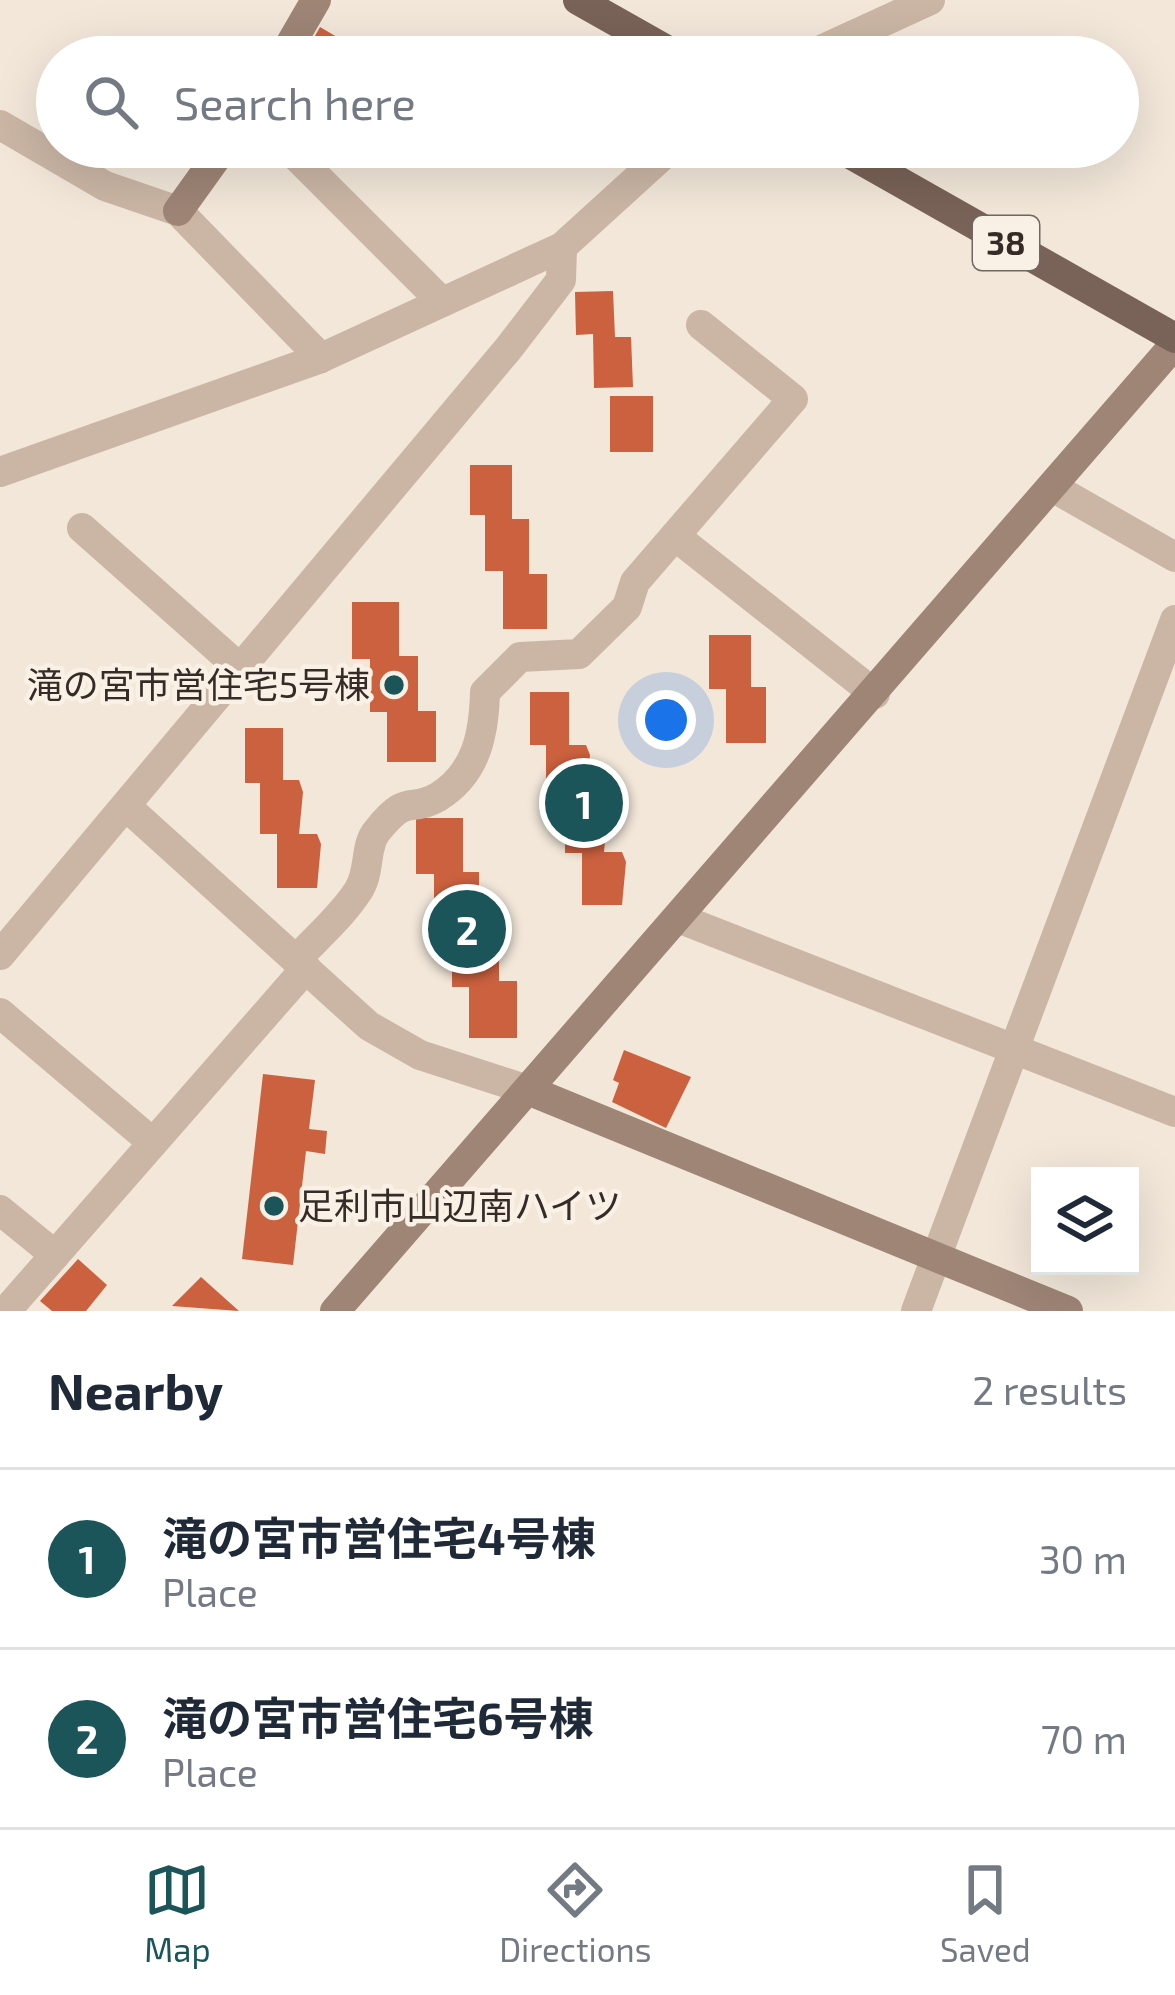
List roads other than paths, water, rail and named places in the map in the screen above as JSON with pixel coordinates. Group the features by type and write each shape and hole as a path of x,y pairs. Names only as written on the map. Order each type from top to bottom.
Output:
{"main road":[{"path":"578,0 642,36"},
{"name":"38","path":"874,168 1175,341"}],"street":[{"path":"295,36 316,0"},
{"path":"852,36 930,0"},
{"path":"0,125 36,146"},
{"path":"74,168 105,186 178,211 320,358"},
{"path":"178,211 209,168"},
{"path":"308,168 442,302"},
{"path":"0,472 320,358 562,247 649,168"},
{"path":"5,938 128,808 561,280 562,247"},
{"path":"6,1311 358,891 370,867 371,837 399,804 437,798 476,756 483,740 485,692 520,657 579,654 627,607 635,582 793,399 700,325"},
{"path":"335,1311 1054,488 1175,341"},
{"path":"1054,488 1175,557"},
{"path":"82,528 243,671"},
{"path":"675,536 875,694"},
{"path":"916,1311 1175,620"},
{"path":"128,808 392,1040 463,1072 528,1090 1068,1311"},
{"path":"678,918 1175,1112"},
{"path":"0,1013 152,1142"},
{"path":"0,1210 55,1255"}],"place":[{"name":"滝の宮市営住宅5号棟","path":"394,685"},
{"name":"滝の宮市営住宅4号棟","path":"584,803"},
{"name":"滝の宮市営住宅6号棟","path":"467,929"},
{"name":"足利市山辺南ハイツ","path":"274,1206"}]}
